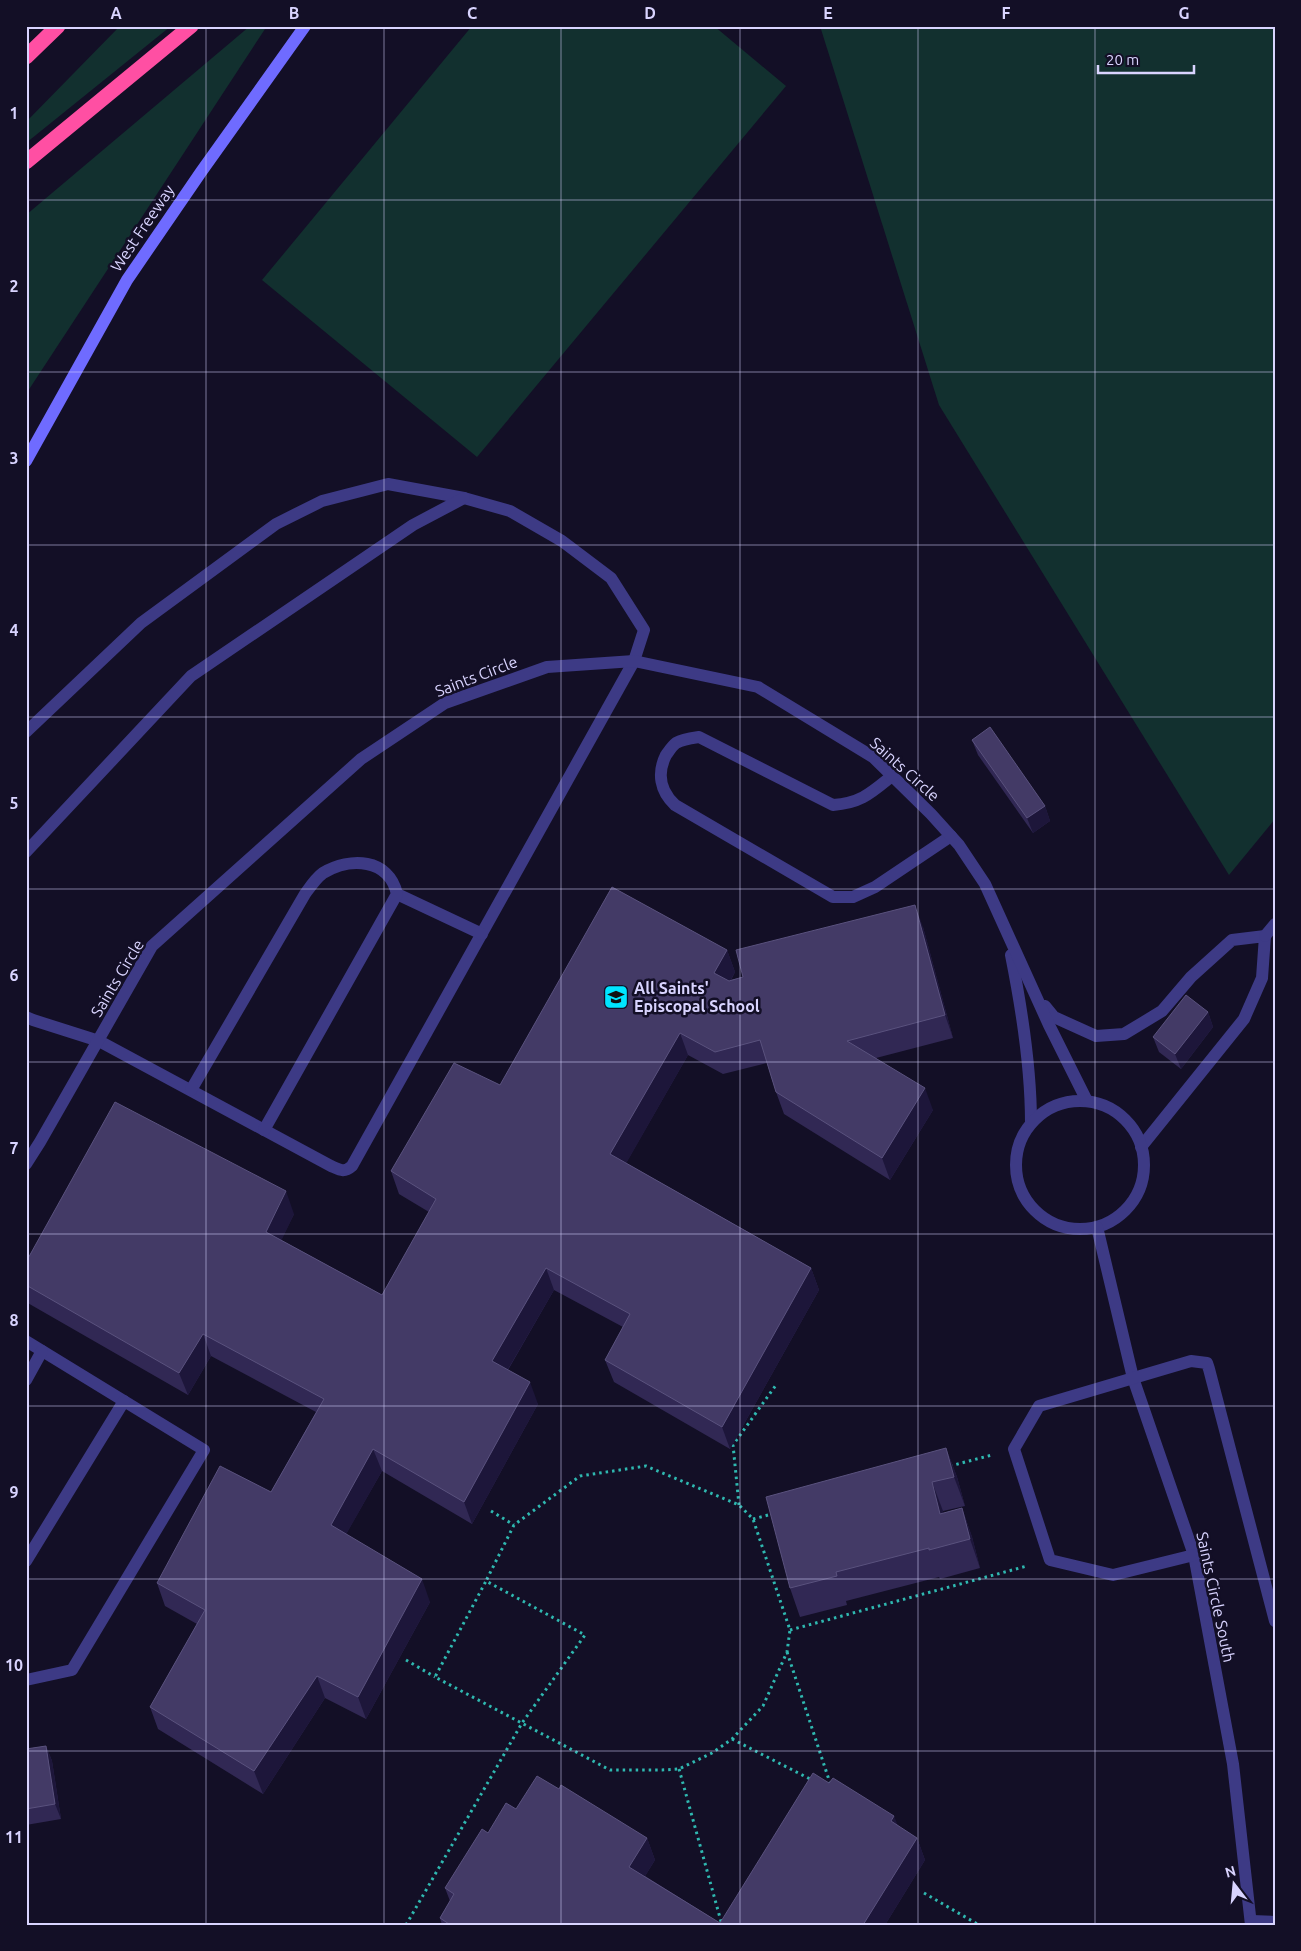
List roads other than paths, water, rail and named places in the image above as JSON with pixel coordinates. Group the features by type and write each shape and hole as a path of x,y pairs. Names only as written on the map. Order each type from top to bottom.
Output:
{"highway":[{"path":"26,57 58,26"},
{"path":"26,162 191,26"}],"main road":[{"name":"West Freeway","path":"26,461 127,280 305,26"}],"street":[{"path":"26,732 141,623 276,524 322,501 388,484 464,498 510,511 562,541 611,578 644,630 634,661 352,1166 347,1170 340,1170 98,1041 26,1017"},
{"path":"26,852 191,676 413,525 464,498"},
{"name":"Saints Circle","path":"26,1164 152,946 361,759 445,703 546,666 634,661 758,687 872,757 951,836 985,884 1033,991 1087,1101"},
{"path":"892,776 868,796 849,804 833,805 699,737 676,743 670,749 660,771 662,786 668,798 675,805 833,897 853,897 875,887 951,836"},
{"path":"191,1090 305,894 322,874 356,862 372,864 386,874 395,886 397,894 264,1130"},
{"path":"397,894 482,934"},
{"path":"1141,1147 1244,1019 1262,978 1265,936 1275,924"},
{"name":"Saints Circle","path":"1007,933 1022,1017 1031,1096 1031,1123"},
{"path":"1033,991 1054,1017 1096,1036 1124,1034 1162,1011 1192,977 1232,940 1265,936"},
{"path":"1087,1101 1107,1107 1125,1119 1140,1141 1144,1168 1138,1194 1121,1215 1097,1227 1077,1230 1057,1225 1039,1215 1025,1200 1017,1181 1015,1160 1020,1141 1031,1123 1047,1110 1066,1102 1087,1101"},
{"name":"Saints Circle South","path":"1097,1227 1133,1378 1194,1555 1233,1764 1251,1923"},
{"path":"26,1341 204,1450 72,1670 26,1680"},
{"path":"26,1380 42,1351"},
{"path":"1194,1555 1113,1575 1050,1560 1014,1449 1039,1406 1191,1361 1206,1364 1212,1378 1275,1621"},
{"path":"26,1561 124,1401"},
{"path":"1251,1923 1275,1922"}],"place":[{"name":"All Saints' Episcopal School","path":"616,997"}]}
